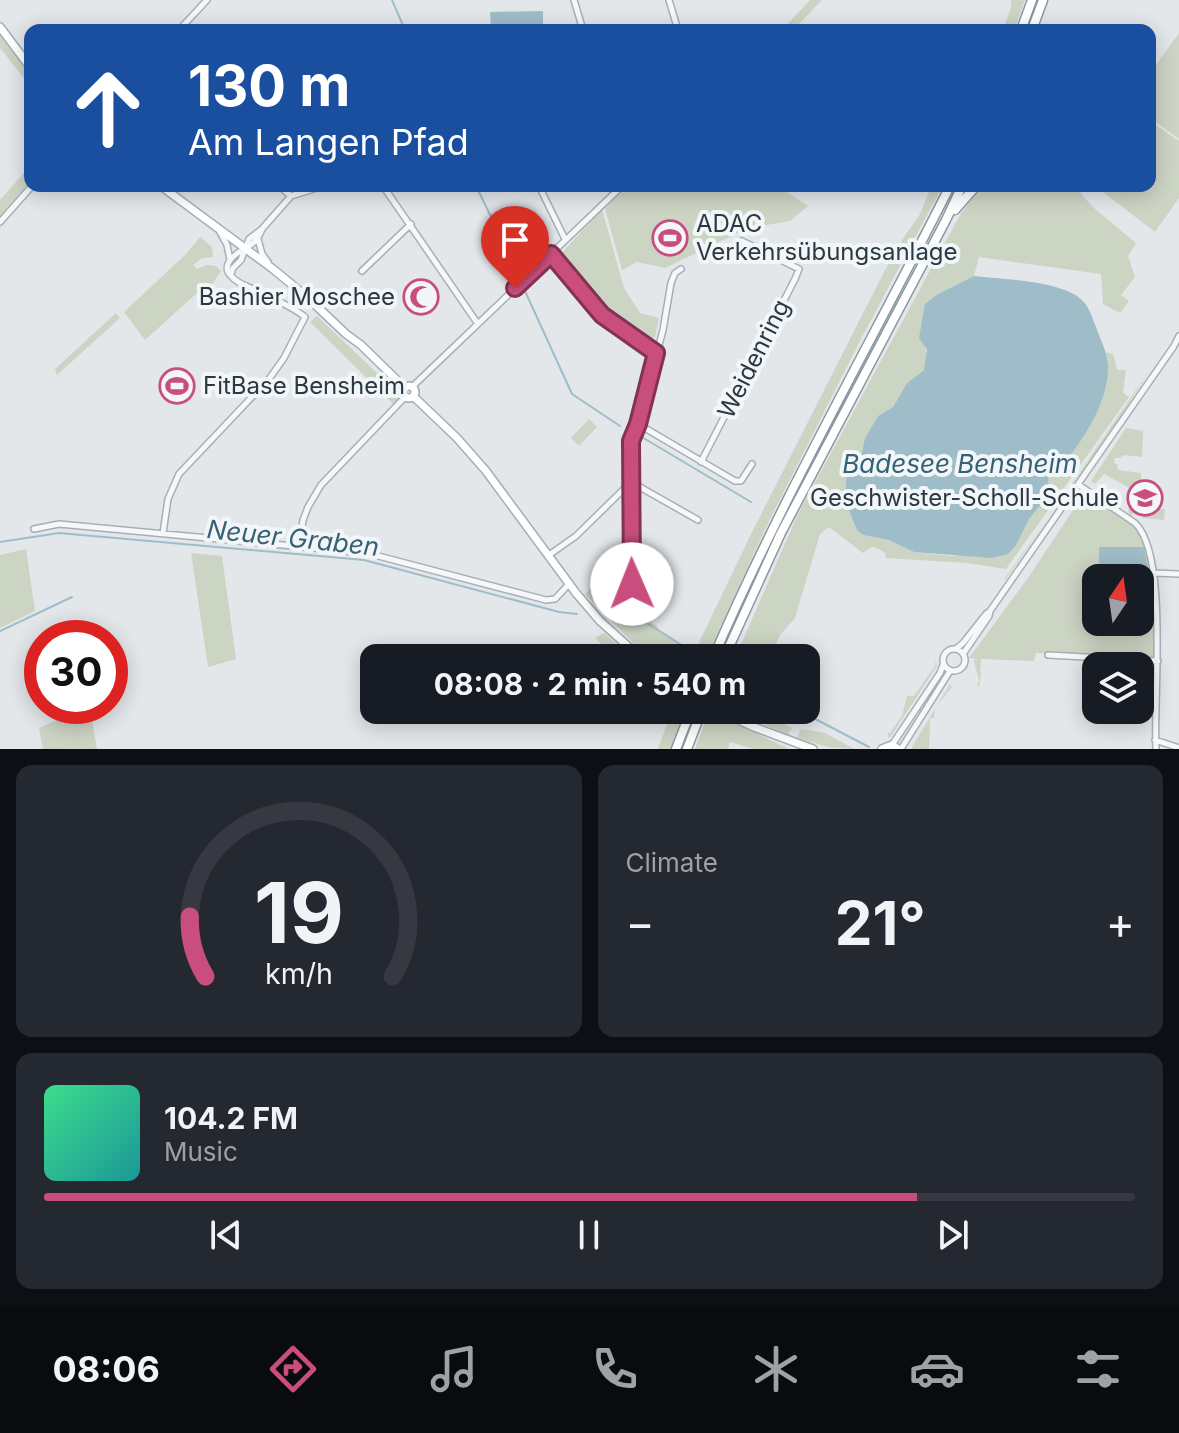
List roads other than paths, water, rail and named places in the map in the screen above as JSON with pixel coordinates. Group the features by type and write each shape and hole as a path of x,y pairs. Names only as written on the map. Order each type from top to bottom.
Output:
{"highway":[{"path":"1023,24 1032,0"},
{"path":"1034,24 1043,0"},
{"path":"719,644 800,475 947,192"},
{"path":"730,644 781,533 959,192"},
{"path":"946,220 971,192"},
{"path":"676,749 686,724"},
{"path":"687,749 697,724"}],"main road":[{"path":"0,27 24,59"},
{"path":"169,192 273,269 361,345 457,438 514,507 569,584 600,621 625,644"},
{"path":"749,724 813,749"},
{"path":"882,749 897,748"}],"street":[{"path":"185,24 207,0"},
{"path":"574,0 581,24"},
{"path":"669,0 676,24"},
{"path":"0,222 27,192"},
{"path":"286,192 291,196"},
{"path":"231,277 231,271 241,260 249,239 291,196 304,192"},
{"path":"387,192 478,324"},
{"path":"542,192 565,239"},
{"path":"299,546 303,520 321,485 409,392 616,192"},
{"path":"362,271 411,224"},
{"path":"230,260 254,244 262,229"},
{"path":"163,533 168,499 179,474 269,379 284,358 305,317 231,277 227,269 230,260 227,245 219,231"},
{"path":"258,239 262,254 273,269"},
{"name":"Weidenring","path":"701,462 799,269 742,241"},
{"path":"551,254 602,315 656,353"},
{"path":"632,602 631,441 663,330 671,283 675,273 681,269"},
{"path":"897,748 943,665 945,653 956,649 990,611 1177,344 1179,336"},
{"path":"638,424 738,482 752,464"},
{"path":"548,556 579,533 631,482"},
{"path":"631,482 698,520"},
{"path":"1079,485 1143,530 1152,564"},
{"path":"34,529 59,524 367,553 546,600 555,599 569,584"},
{"path":"1156,749 1158,661 1154,573 1179,574"},
{"path":"963,654 990,611"},
{"path":"943,665 950,671 963,668 963,654 956,649"},
{"path":"1048,655 1158,661"},
{"path":"897,748 950,671"},
{"path":"1155,740 1179,748"}],"water":[{"path":"543,11 543,24 491,24 490,12"},
{"name":"Badesee Bensheim","path":"974,276 1042,284 1077,296 1089,310 1108,363 1104,395 1080,443 1064,463 1052,464 1048,474 1049,489 1016,545 1008,554 992,558 914,552 889,540 863,535 857,530 845,501 847,469 860,460 865,438 878,416 893,407 907,383 924,370 927,350 919,338 925,304"},
{"path":"1099,547 1144,547 1147,564 1099,564"}],"waterway":[{"path":"392,0 402,24"},
{"path":"479,192 520,276"},
{"path":"525,291 572,394 620,426"},
{"path":"640,436 751,502"},
{"name":"Neuer Graben","path":"0,542 59,533 364,560 559,612 577,614"},
{"path":"0,631 72,597"},
{"name":"Neuer Graben","path":"610,614 639,618 680,644"},
{"name":"Neuer Graben","path":"820,721 869,747"}],"place":[{"name":"ADAC Verkehrsübungsanlage","path":"670,238"},
{"name":"Bashier Moschee","path":"421,297"},
{"name":"FitBase Bensheim","path":"177,386"},
{"name":"Geschwister-Scholl-Schule","path":"1145,498"}]}
